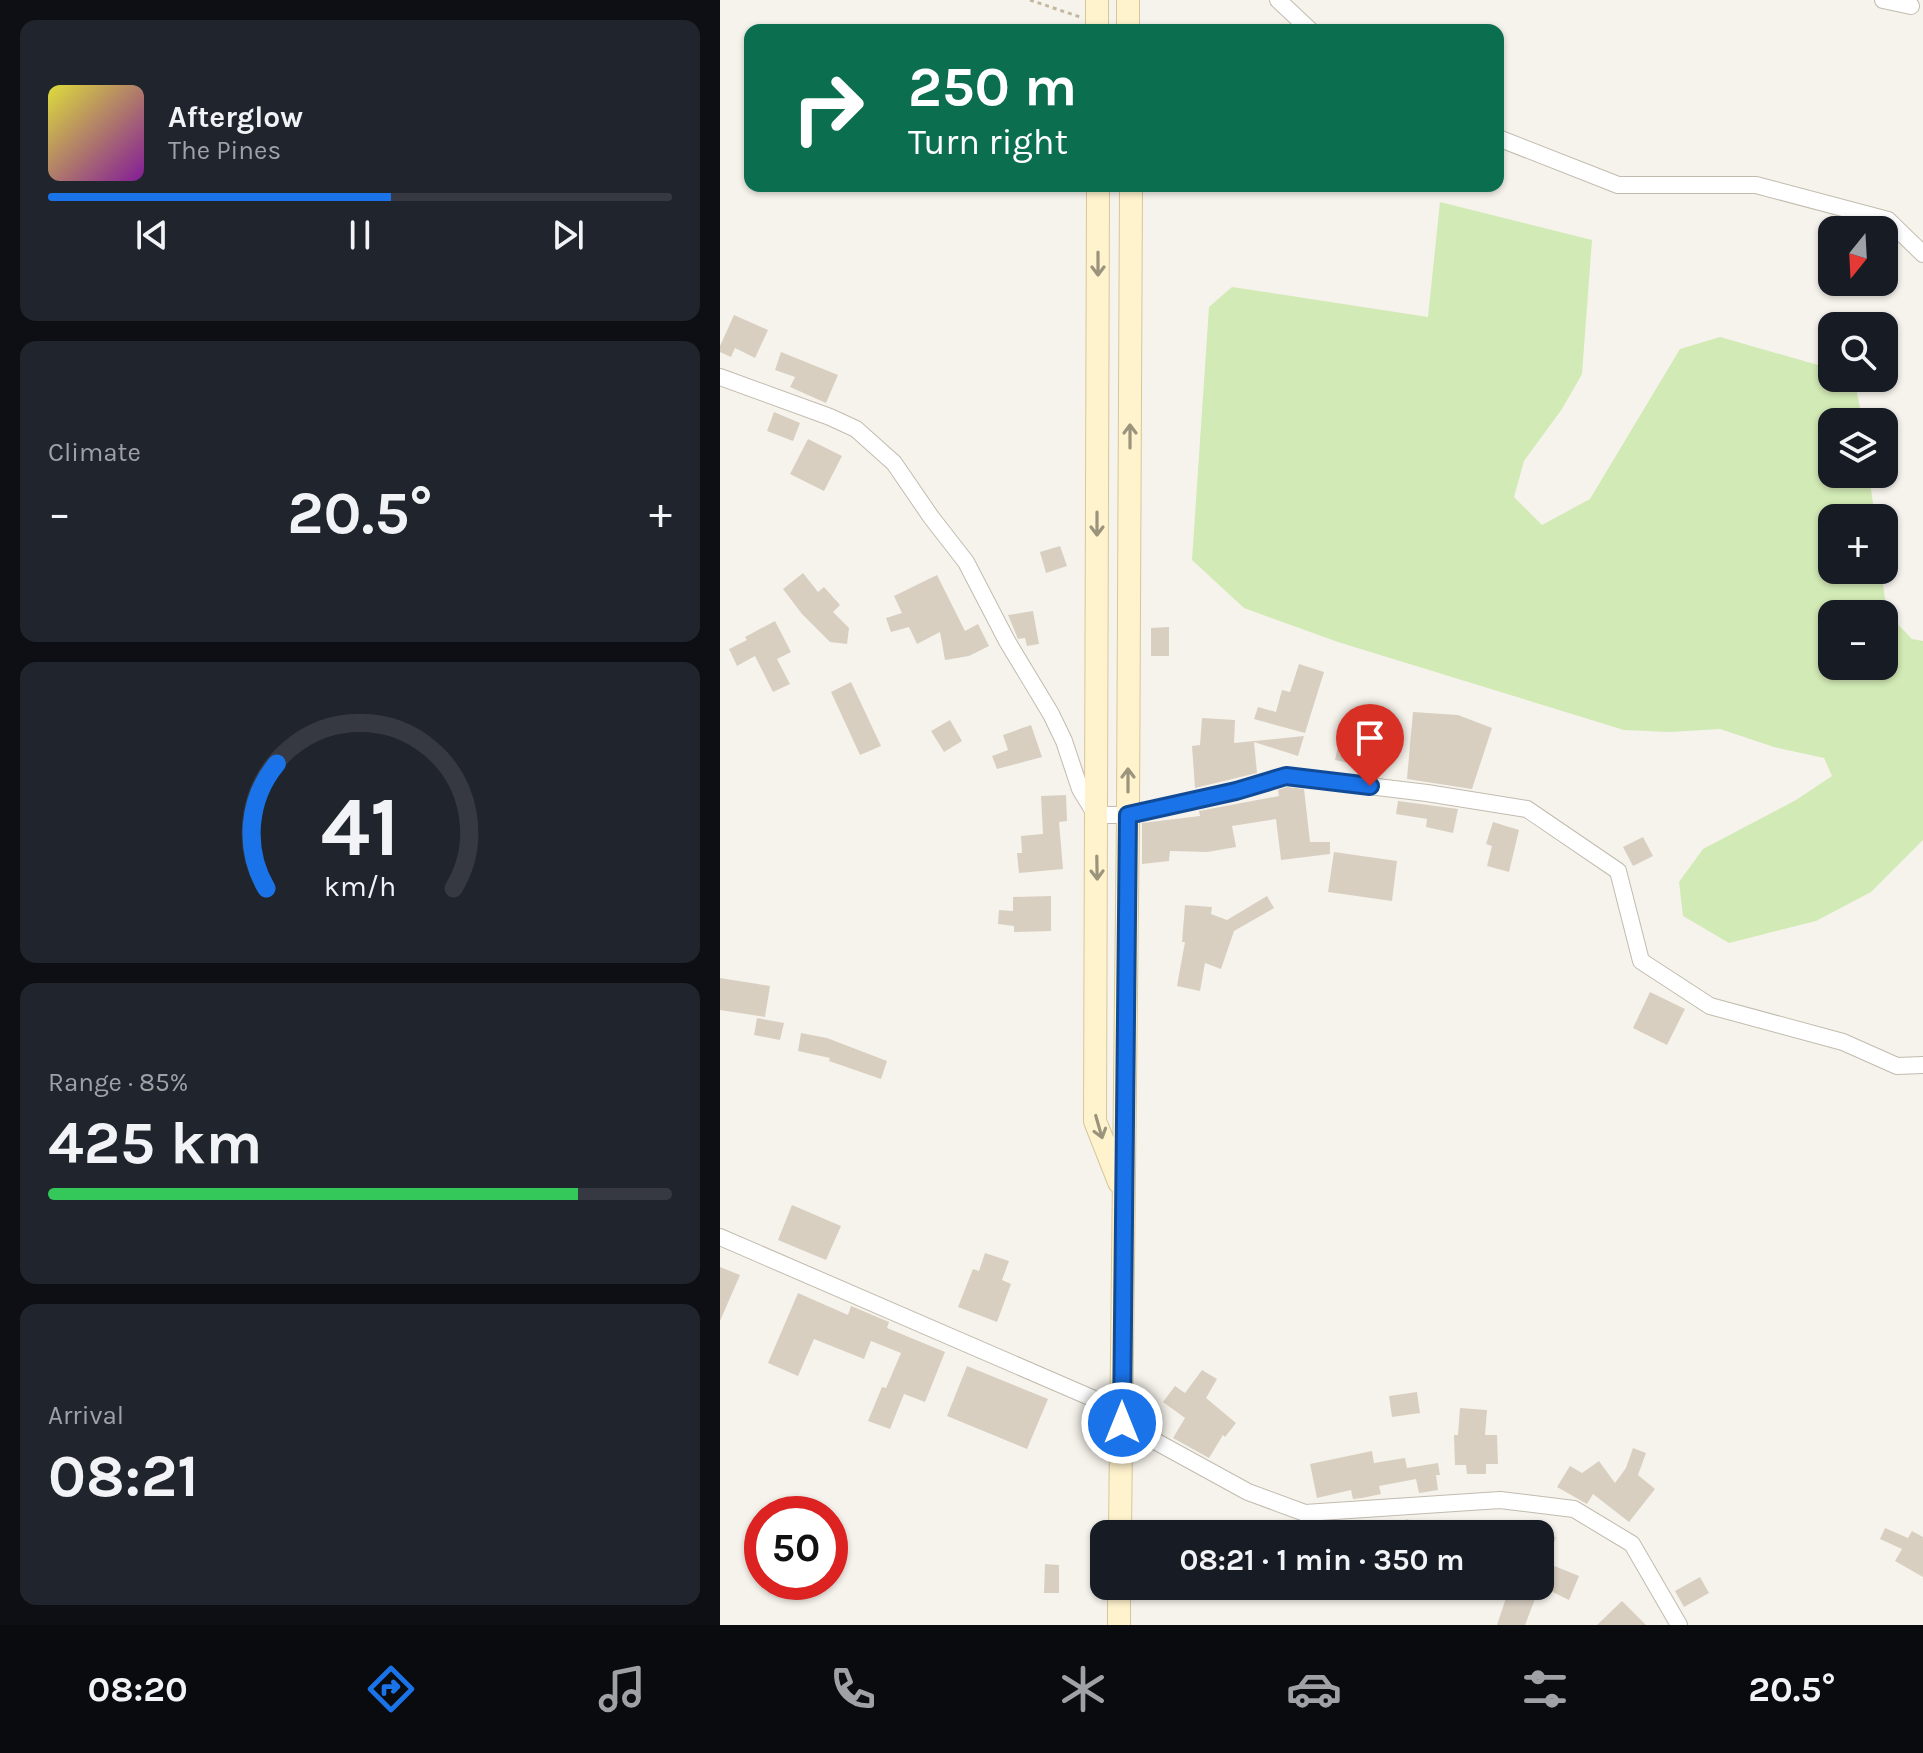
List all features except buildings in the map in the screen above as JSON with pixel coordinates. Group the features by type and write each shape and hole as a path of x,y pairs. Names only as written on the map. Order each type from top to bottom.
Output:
{"main road":[{"path":"1097,0 1097,24"},
{"path":"1128,0 1128,24"},
{"path":"1098,192 1095,1121 1123,1194"},
{"path":"1120,1520 1131,192"},
{"path":"1119,1600 1119,1625"}],"street":[{"path":"1278,0 1304,24"},
{"path":"1883,0 1911,6"},
{"path":"1504,140 1618,185 1756,185 1888,220 1923,254"},
{"path":"720,377 856,429 894,463 966,562 1007,641 1051,714 1080,789 1096,815 1128,815 1236,791 1286,776 1527,809 1618,871 1641,961 1710,1006 1843,1042 1897,1066 1923,1065"},
{"path":"720,1237 1092,1398"},
{"path":"1122,1423 1248,1492 1305,1513 1500,1500 1574,1509 1632,1544 1679,1625"}],"path":[{"path":"1030,0 1092,24"}],"green space":[{"path":"1440,202 1592,240 1582,374 1562,409 1524,461 1514,497 1542,525 1590,499 1680,349 1720,337 1818,365 1818,392 1857,392 1860,408 1818,408 1818,488 1871,488 1873,504 1818,504 1818,584 1883,584 1885,600 1818,600 1818,680 1898,680 1898,624 1912,639 1923,641 1923,840 1871,892 1816,921 1729,943 1683,916 1679,882 1703,849 1796,800 1832,776 1824,758 1774,747 1720,729 1670,732 1624,730 1338,642 1244,608 1192,560 1209,307 1232,287 1428,317"}],"route":[{"path":"1122,1423 1128,815 1236,791 1286,776 1370,786"}]}
